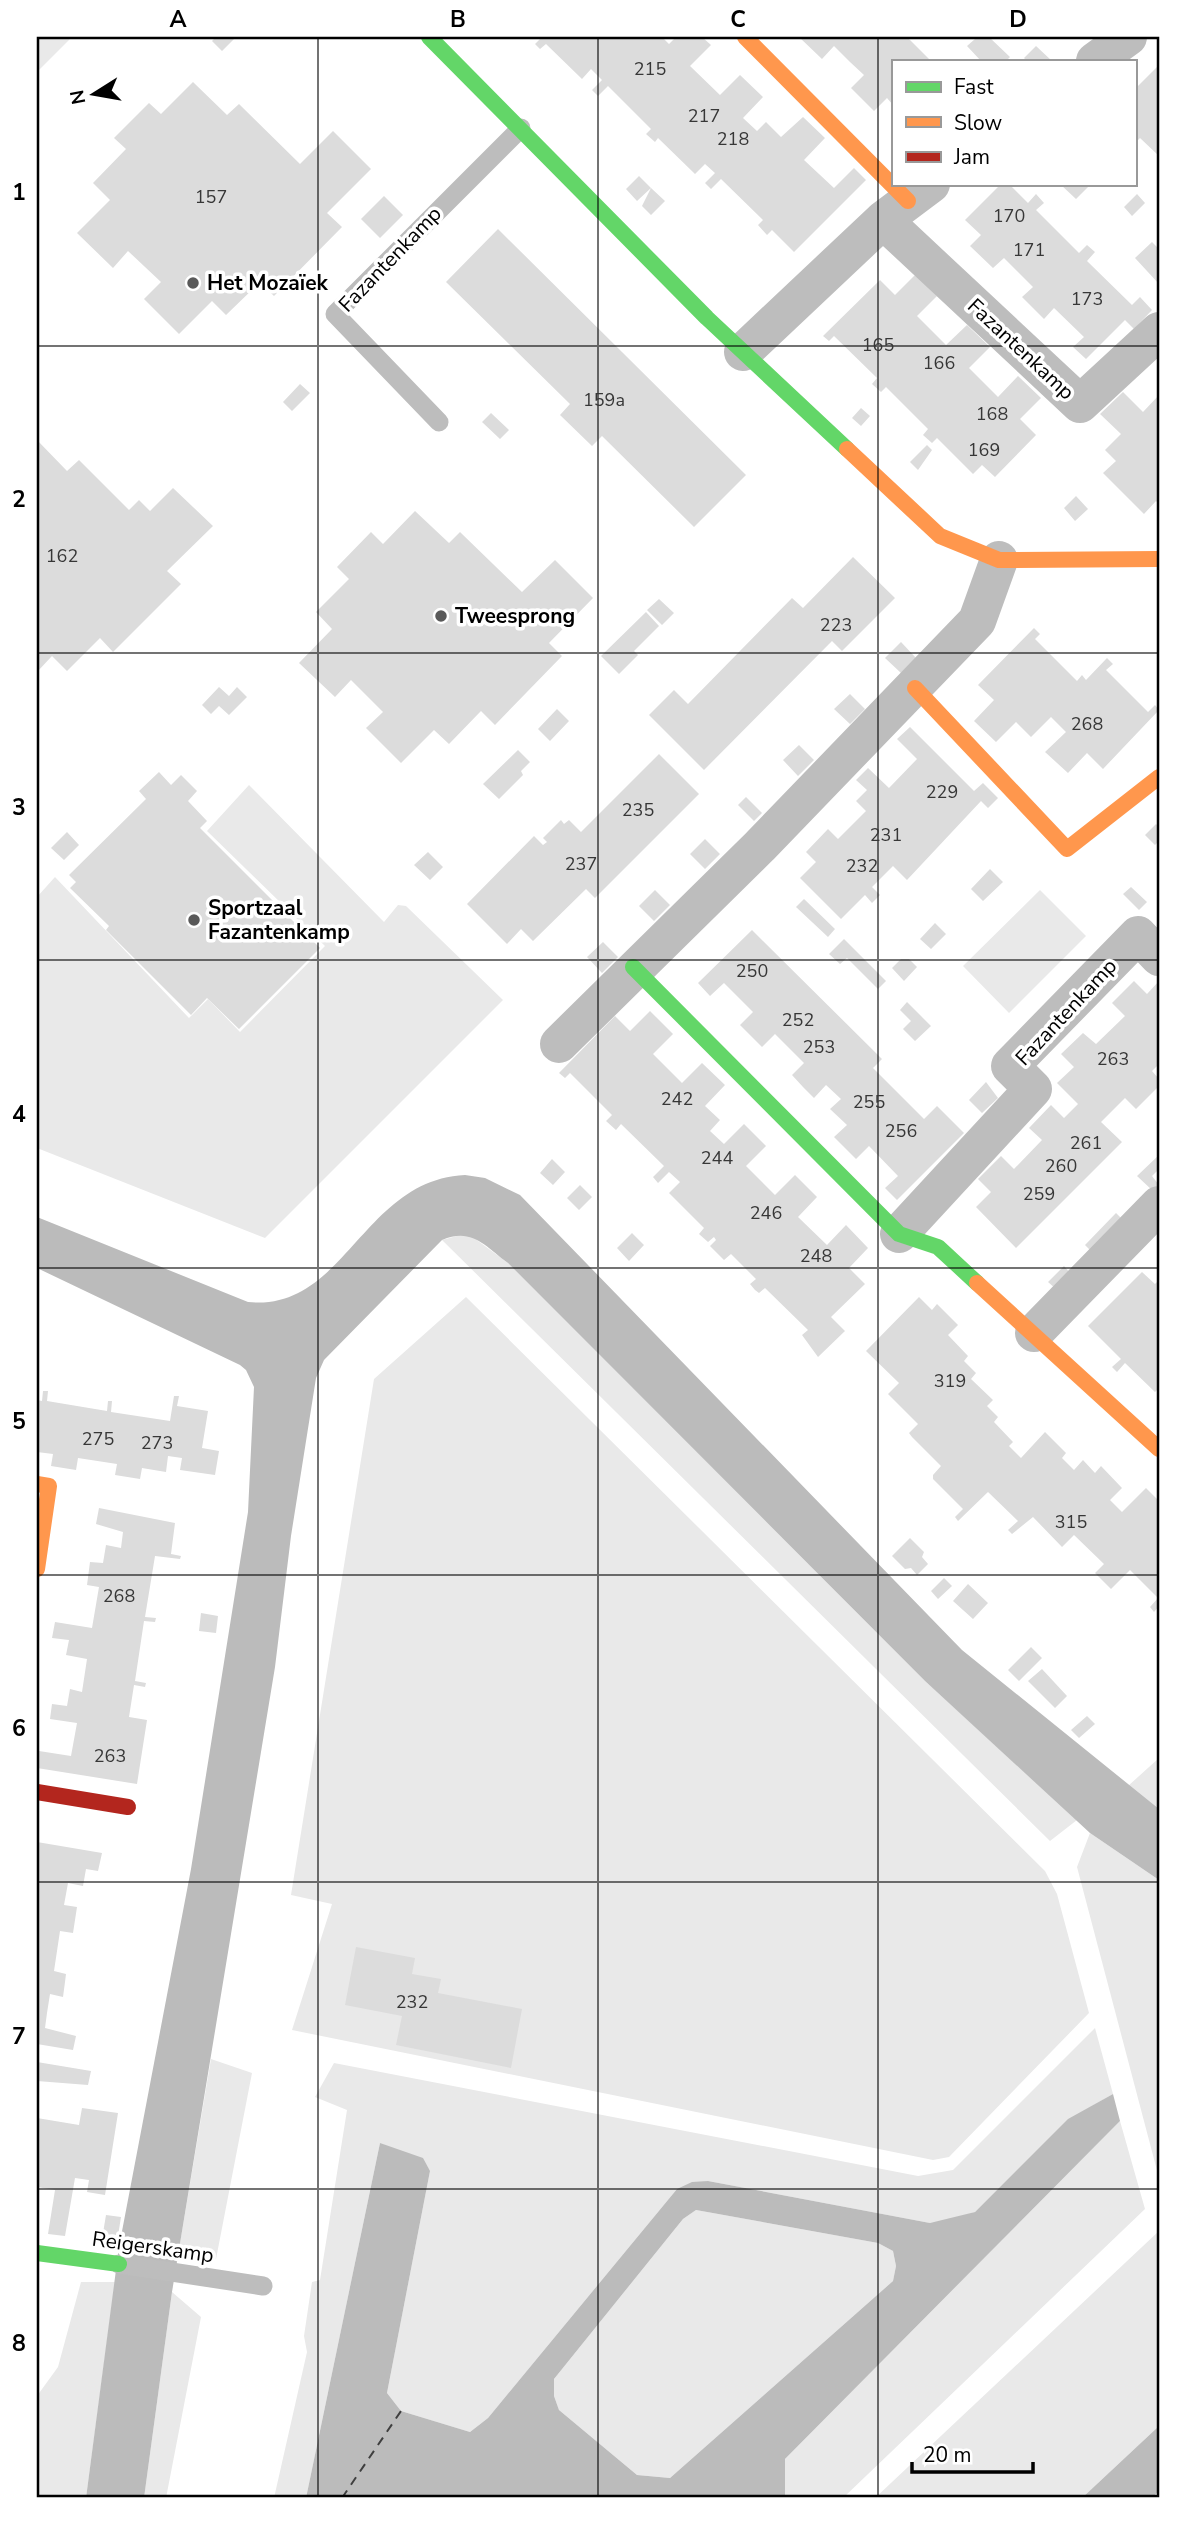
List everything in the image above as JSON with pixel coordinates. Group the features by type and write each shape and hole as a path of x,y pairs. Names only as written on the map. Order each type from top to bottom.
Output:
{"street":[{"path":"429,37 743,352 940,536 999,560 1159,559"},
{"name":"Fazantenkamp","path":"745,37 907,202 1080,404 1159,331"},
{"path":"1096,60 1128,37"},
{"path":"743,352 907,202"},
{"path":"559,1044 633,967 760,846 915,688 976,621 999,560"},
{"path":"915,688 1067,849 1159,777"},
{"name":"Fazantenkamp","path":"899,1234 1033,1089 1010,1066 1138,935 1159,957"},
{"path":"633,967 899,1234 938,1247 1159,1450"},
{"path":"1034,1333 1158,1208"},
{"path":"37,1484 49,1486 37,1569"},
{"path":"37,1792 128,1807"},
{"name":"Reigerskamp","path":"37,2253 119,2264"}],"lane":[{"name":"Fazantenkamp","path":"439,422 335,314 521,128"},
{"name":"Reigerskamp","path":"119,2264 263,2286"}],"shaded area":[{"path":"40,37 72,37 37,72 37,40"},
{"path":"249,785 384,922 398,905 406,906 503,1000 265,1238 37,1148 37,897 55,877 189,1018 208,999 240,1032 325,946 207,831"},
{"path":"1040,890 1086,936 1009,1013 963,966"},
{"path":"465,1175 485,1178 520,1195 962,1650 1159,1809 1159,1880 1090,1833 925,1681 508,1263 470,1237 442,1240 324,1360 316,1378 291,1536 275,1667 172,2292 144,2498 86,2498 119,2247 191,1869 248,1512 254,1387 246,1370 240,1365 37,1268 37,1217 248,1302 281,1300 308,1287 332,1268 401,1198 430,1182"},
{"path":"464,1234 474,1238 508,1263 925,1681 1077,1820 1050,1841 442,1240"},
{"path":"466,1297 1045,1871 1057,1894 1089,2013 949,2157 933,2160 292,2030 332,1904 291,1895 374,1379"},
{"path":"1159,1758 1159,1821 1128,1786"},
{"path":"1090,1833 1159,1880 1159,2178 1077,1867"},
{"path":"1095,2028 1113,2094 1068,2120 975,2212 930,2223 708,2181 677,2189 488,2418 470,2432 401,2411 387,2393 430,2171 380,2143 306,2498 274,2498 307,2352 304,2336 312,2282 320,2280 347,2110 315,2097 334,2063 918,2176 953,2170"},
{"path":"211,2059 252,2073 216,2259 178,2255"},
{"path":"1113,2094 1120,2121 785,2459 785,2498 306,2498 380,2143 423,2158 430,2171 387,2393 401,2411 470,2432 488,2418 677,2189 692,2182 708,2181 930,2223 975,2212 1068,2119","holes":["696,2210 878,2243 893,2251 896,2266 893,2281 670,2478 637,2475 559,2410 554,2396 554,2379 683,2219"]},
{"path":"1120,2121 1145,2209 843,2498 785,2498 785,2459"},
{"path":"696,2210 878,2243 893,2251 896,2266 893,2281 670,2478 637,2475 559,2410 554,2396 554,2379 683,2219"},
{"path":"1159,2231 1159,2426 1082,2498 875,2498"},
{"path":"81,2282 115,2282 86,2498 37,2498 37,2396 58,2367"},
{"path":"172,2292 201,2317 166,2498 144,2498"},
{"path":"1159,2426 1159,2491 1152,2498 1082,2498"}],"building":[{"path":"216,37 236,37 222,51 212,41"},
{"path":"542,37 662,37 669,44 676,37 702,37 711,45 690,66 720,95 740,75 763,97 743,118 757,131 766,122 781,137 803,117 825,138 804,160 834,188 854,168 866,180 794,252 772,230 767,235 758,225 763,220 721,179 711,189 705,183 715,173 705,164 695,174 658,138 655,142 646,134 651,129 608,86 598,96 592,90 602,80 591,69 582,79 546,44 540,49 535,44"},
{"path":"799,37 907,37 930,60 892,60 892,104 887,98 874,111 851,88 864,75 834,46 822,59"},
{"path":"973,37 989,37 1010,57 1007,60 980,60 967,46 975,39"},
{"path":"1036,46 1051,60 1026,60 1024,58"},
{"path":"1159,65 1159,156 1140,138 1136,142 1136,88"},
{"path":"193,82 227,115 239,104 300,164 333,131 371,169 327,213 342,227 274,296 260,282 226,315 212,301 179,334 144,299 161,282 128,251 113,268 77,233 110,200 93,183 126,149 114,138 149,103 161,114"},
{"path":"639,176 651,188 637,201 626,189"},
{"path":"999,186 1011,186 1028,203 1036,194 1044,203 1036,210 1079,253 1087,245 1095,252 1087,261 1132,305 1140,297 1152,310 1134,329 1125,320 1086,359 1073,347 1084,337 1054,308 1044,319 1022,297 1033,287 1004,258 993,268 970,246 981,235 965,220"},
{"path":"1062,186 1089,186 1076,199"},
{"path":"651,188 665,201 651,215 642,206"},
{"path":"1137,194 1145,203 1132,216 1124,207"},
{"path":"384,196 403,215 380,238 361,219"},
{"path":"498,229 746,475 694,527 602,436 592,446 560,415 570,404 446,282"},
{"path":"1152,242 1159,249 1159,284 1135,258"},
{"path":"916,274 937,296 917,316 946,345 967,325 990,347 969,368 998,397 1018,376 1041,398 1020,419 1036,435 995,477 982,465 973,474 937,438 932,443 923,435 928,429 886,387 881,392 872,384 877,378 834,336 829,341 823,336 880,280 895,295"},
{"path":"300,384 310,393 292,411 283,402"},
{"path":"1123,392 1143,412 1159,395 1159,504 1156,501 1144,514 1103,473 1116,461 1105,450 1121,434 1100,414"},
{"path":"861,408 870,416 861,426 852,418"},
{"path":"491,413 509,430 500,439 482,422"},
{"path":"37,440 67,471 79,460 129,510 139,500 150,511 173,488 213,526 167,571 181,584 113,652 100,638 67,671 52,656 37,672"},
{"path":"927,445 932,450 918,470 910,462"},
{"path":"1076,496 1088,509 1075,521 1064,508"},
{"path":"415,511 449,543 460,532 522,592 555,560 593,598 549,643 562,656 495,725 481,711 449,744 434,730 401,763 366,728 383,712 351,680 335,697 299,663 332,629 316,612 349,579 337,567 371,532 383,544"},
{"path":"853,557 895,598 842,651 832,641 704,770 649,715 674,690 688,704 792,598 803,608"},
{"path":"659,599 674,613 662,625 647,610"},
{"path":"646,612 659,626 634,651 638,655 619,674 601,656"},
{"path":"1034,628 1040,634 1035,639 1077,681 1082,675 1086,680 1107,658 1113,664 1106,670 1148,712 1155,705 1159,710 1103,769 1087,753 1068,773 1045,752 1066,732 1051,717 1031,737 1016,722 996,742 974,721 994,700 978,685"},
{"path":"901,642 916,658 901,673 885,658"},
{"path":"219,687 229,696 237,687 247,697 229,715 219,706 211,714 202,705"},
{"path":"850,694 865,709 850,724 834,709"},
{"path":"557,709 569,721 550,741 538,729"},
{"path":"910,727 974,791 983,783 998,798 988,808 981,801 907,880 893,866 872,887 880,895 872,903 865,895 841,919 800,878 816,862 806,852 828,829 838,839 866,811 856,801 867,790 856,780 868,768 889,788 917,759 897,739"},
{"path":"799,745 814,760 798,776 783,760"},
{"path":"518,750 530,762 521,771 523,775 499,799 483,784"},
{"path":"659,754 699,794 595,898 586,889 533,941 521,929 507,944 467,904 534,836 543,845 547,842 543,838 561,820 564,824 569,820 581,832"},
{"path":"159,772 171,785 181,775 197,791 188,801 207,821 200,828 320,948 239,1029 207,998 191,1015 106,930 109,926 70,888 76,882 69,875 146,799 139,791"},
{"path":"746,797 762,813 754,821 738,805"},
{"path":"1156,824 1159,827 1159,841 1155,845 1145,835"},
{"path":"67,832 79,845 64,860 51,848"},
{"path":"705,839 720,854 705,869 690,854"},
{"path":"428,852 443,867 430,880 414,865"},
{"path":"990,869 1003,882 983,901 971,889"},
{"path":"1131,887 1147,902 1139,910 1123,894"},
{"path":"655,890 670,905 654,921 639,906"},
{"path":"804,899 835,929 828,937 796,907"},
{"path":"935,923 946,934 931,949 920,939"},
{"path":"752,930 882,1059 873,1068 924,1119 937,1106 964,1133 897,1200 885,1188 898,1176 869,1146 856,1159 834,1137 847,1125 830,1109 841,1099 826,1085 814,1098 792,1075 804,1063 775,1034 762,1047 740,1025 753,1012 724,983 710,996 698,983"},
{"path":"844,939 886,981 878,989 847,958 840,964 829,954"},
{"path":"603,942 618,957 602,973 587,957"},
{"path":"901,959 909,959 917,967 904,981 892,968"},
{"path":"1134,981 1147,994 1159,981 1159,1064 1152,1071 1159,1079 1159,1086 1136,1109 1125,1098 1101,1122 1122,1142 1016,1248 976,1207 991,1192 978,1179 1001,1156 1014,1169 1042,1140 1029,1128 1051,1105 1064,1118 1078,1104 1057,1083 1074,1067 1061,1054 1083,1033 1096,1044 1125,1016 1112,1003"},
{"path":"907,1002 931,1026 915,1041 903,1029 911,1021 900,1010"},
{"path":"650,1011 673,1034 653,1054 682,1083 702,1063 725,1085 705,1106 720,1120 710,1131 724,1144 744,1124 766,1146 746,1166 775,1195 795,1175 817,1197 798,1217 827,1245 846,1225 868,1248 849,1268 865,1284 831,1317 845,1331 818,1357 802,1335 808,1330 765,1288 759,1293 755,1290 750,1284 756,1279 731,1254 724,1260 710,1246 716,1240 714,1237 708,1242 699,1234 704,1228 669,1193 680,1182 669,1172 658,1183 653,1177 664,1166 621,1124 616,1130 606,1121 612,1115 570,1073 565,1078 559,1073 615,1016 630,1031"},
{"path":"986,1082 998,1098 982,1113 969,1100"},
{"path":"1159,1155 1159,1169 1152,1176 1159,1185 1153,1191 1137,1176"},
{"path":"552,1159 565,1172 553,1185 540,1173"},
{"path":"580,1185 592,1197 579,1210 567,1198"},
{"path":"1116,1213 1124,1221 1092,1252 1085,1245"},
{"path":"632,1233 644,1245 629,1261 617,1248"},
{"path":"1064,1266 1071,1274 1056,1289 1048,1282"},
{"path":"1142,1272 1155,1284 1159,1280 1159,1388 1155,1392 1125,1363 1117,1372 1112,1367 1121,1359 1088,1326"},
{"path":"919,1297 932,1310 937,1304 958,1325 948,1335 968,1356 964,1361 976,1373 971,1379 993,1400 987,1406 998,1417 994,1422 1013,1442 1009,1446 1021,1458 1045,1432 1066,1453 1062,1458 1074,1470 1083,1460 1095,1473 1101,1466 1122,1488 1110,1500 1122,1512 1146,1488 1159,1501 1159,1606 1154,1612 1150,1607 1158,1598 1130,1570 1111,1589 1095,1573 1104,1564 1074,1535 1062,1547 1033,1517 1012,1534 1008,1530 1018,1521 988,1492 958,1521 955,1517 963,1509 933,1479 941,1466 909,1433 918,1424 888,1394 899,1383 866,1351"},
{"path":"43,1391 48,1391 47,1401 107,1411 108,1401 112,1401 111,1412 170,1421 174,1396 179,1396 177,1406 208,1411 202,1448 219,1451 215,1475 180,1470 182,1458 168,1456 166,1472 142,1468 140,1479 115,1475 117,1464 78,1458 76,1470 51,1466 53,1454 37,1452 37,1400 42,1401"},
{"path":"99,1508 175,1523 171,1554 181,1556 180,1559 155,1556 145,1617 156,1618 155,1622 144,1621 135,1681 146,1683 145,1687 134,1685 129,1717 147,1720 137,1784 37,1768 39,1751 71,1756 77,1723 50,1719 52,1704 67,1706 70,1689 82,1692 87,1659 66,1655 69,1640 52,1638 55,1622 92,1628 99,1587 87,1585 90,1562 103,1563 106,1545 121,1548 123,1532 96,1524"},
{"path":"910,1538 924,1552 922,1557 928,1564 917,1575 911,1568 905,1569 892,1556"},
{"path":"944,1578 952,1586 938,1599 931,1591"},
{"path":"968,1584 988,1603 973,1619 953,1601"},
{"path":"201,1613 218,1616 216,1633 199,1631"},
{"path":"1031,1647 1042,1658 1019,1681 1008,1670"},
{"path":"1042,1669 1067,1696 1055,1708 1028,1681"},
{"path":"1087,1716 1095,1724 1079,1738 1071,1730"},
{"path":"37,1842 102,1853 98,1871 86,1869 83,1886 68,1883 64,1905 77,1907 73,1933 60,1931 54,1971 66,1974 63,1997 50,1994 47,2013 45,2028 76,2036 73,2050 37,2044"},
{"path":"356,1947 415,1958 412,1974 441,1979 438,1993 522,2009 511,2068 396,2045 402,2016 345,2005"},
{"path":"37,2062 91,2071 88,2085 37,2081"},
{"path":"82,2108 118,2113 105,2195 87,2192 89,2180 75,2178 65,2236 48,2234 55,2190 37,2187 37,2118 79,2125"},
{"path":"106,2215 121,2217 117,2242 102,2239"}],"ferry route":[{"path":"342,2498 401,2411"}],"traffic: fast":[{"path":"429,37 707,318 847,449"},
{"path":"633,967 899,1234 938,1247 977,1283"},
{"path":"37,2253 119,2264"}],"traffic: slow":[{"path":"745,37 892,185"},
{"path":"893,186 908,201"},
{"path":"847,449 940,536 999,560 1159,559"},
{"path":"915,688 1067,849 1159,777"},
{"path":"977,1283 1159,1449"},
{"path":"37,1484 49,1486 37,1569"}],"traffic: jam":[{"path":"37,1792 128,1807"}],"place":[{"name":"Het Mozaïek","path":"193,283"},
{"name":"Tweesprong","path":"441,616"},
{"name":"Sportzaal Fazantenkamp","path":"194,920"}]}
